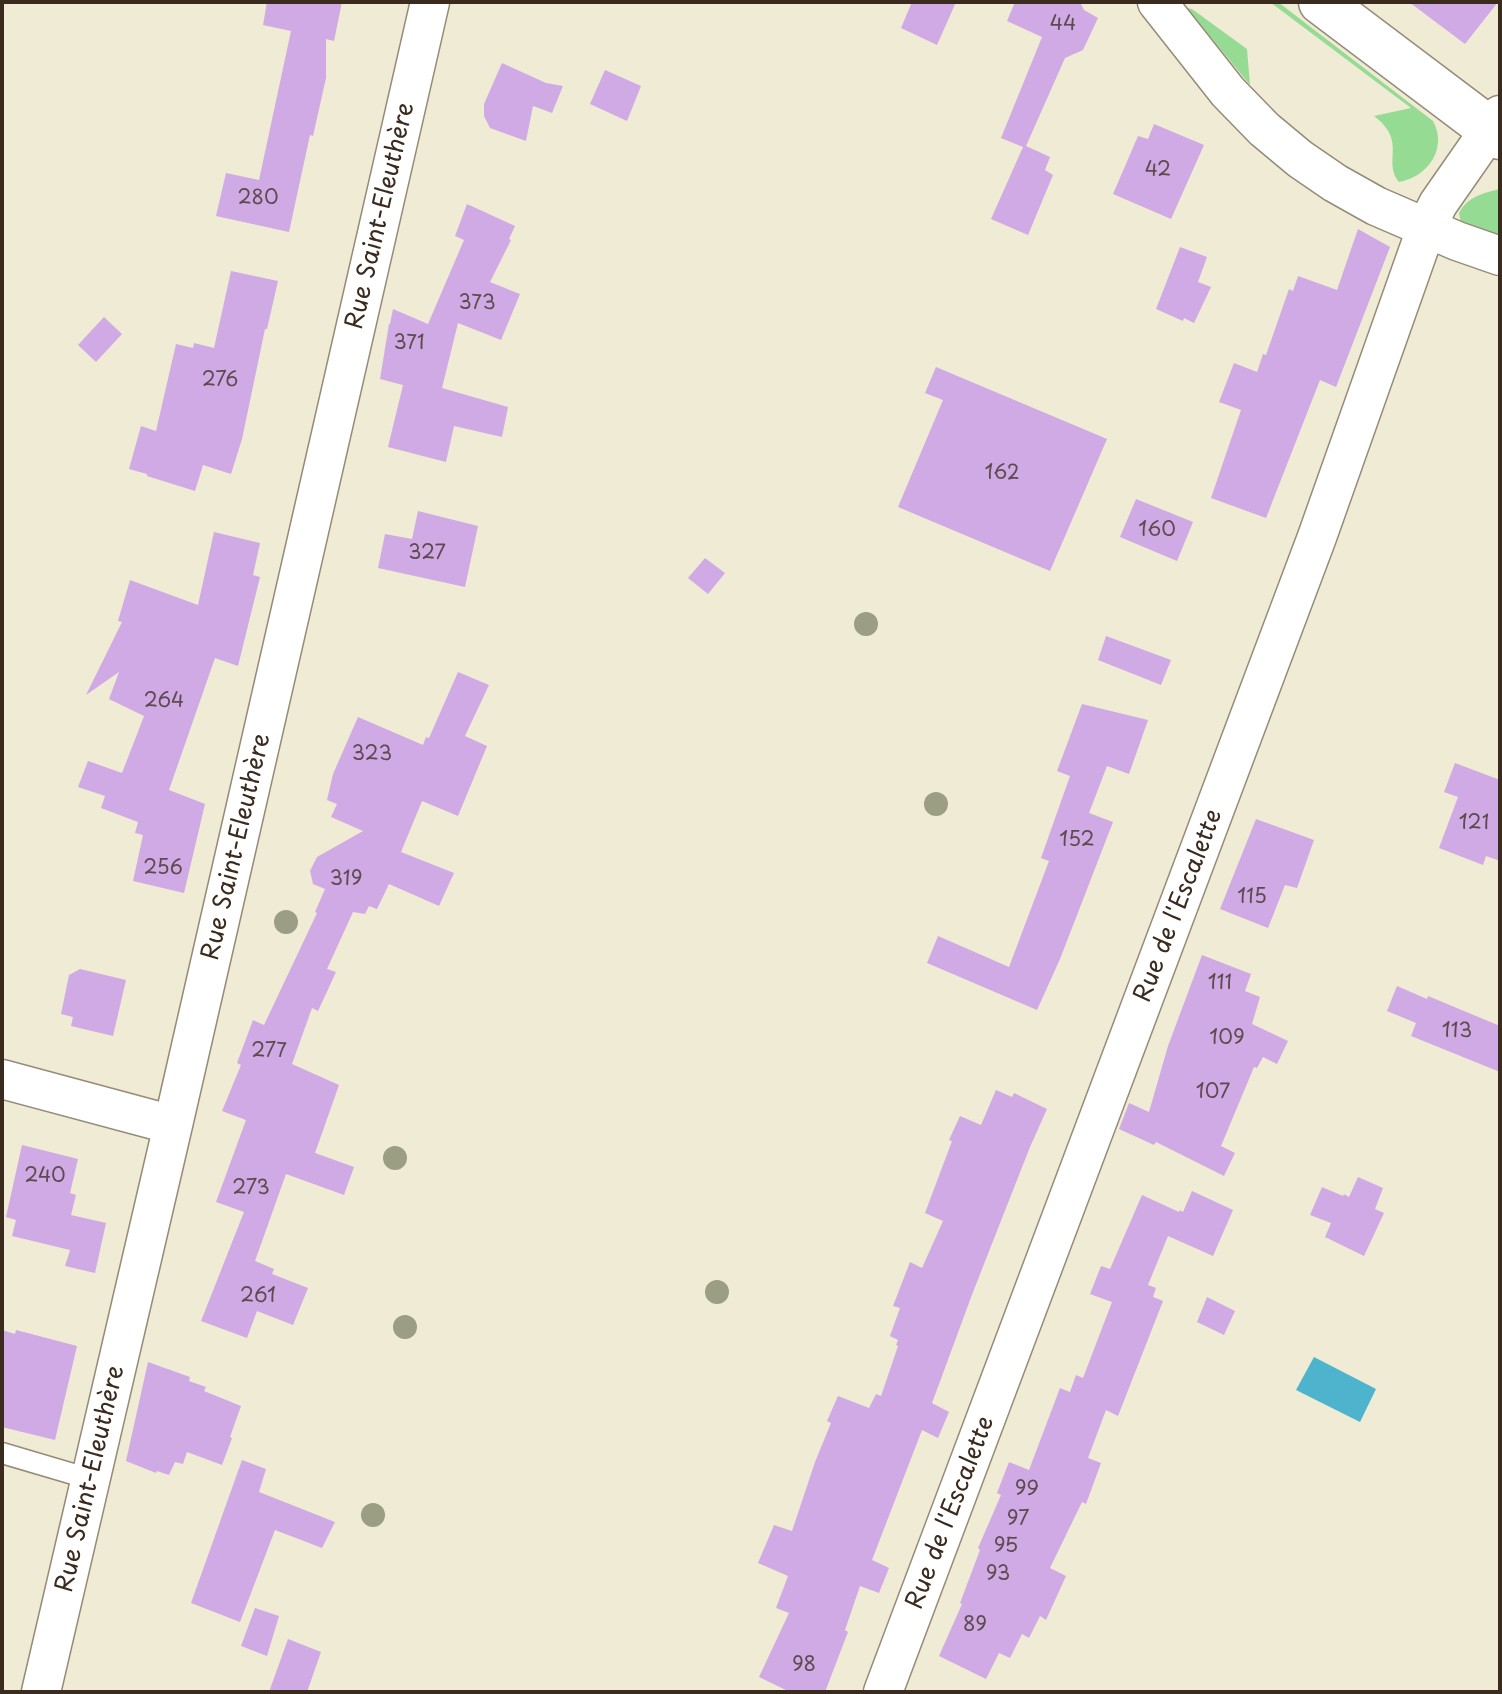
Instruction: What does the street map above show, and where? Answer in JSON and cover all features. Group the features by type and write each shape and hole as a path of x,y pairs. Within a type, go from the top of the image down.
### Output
{"main road":[{"path":"1321,2 1496,127"}],"street":[{"name":"Rue Saint-Eleuthère","path":"41,1692 430,2"},
{"path":"1157,2 1228,92 1264,129 1300,159 1376,206 1500,256"},
{"name":"Rue de l'Escalette","path":"883,1692 1317,537 1427,226 1438,204 1496,127"},
{"path":"2,1079 173,1125"}],"lane":[{"path":"2,1453 90,1479"}],"green space":[{"path":"1270,2 1278,2 1433,121 1438,141 1426,168 1399,182 1394,174 1390,134 1374,116 1411,108"},
{"path":"1186,7 1247,49 1250,85"},
{"path":"1500,189 1500,244 1461,224 1459,213 1471,199"}],"water":[{"path":"1314,1357 1376,1389 1360,1422 1296,1390"}],"building":[{"path":"267,2 342,2 334,41 326,39 326,78 289,232 216,216 226,173 259,180 291,31 263,25"},
{"path":"912,2 956,2 937,45 901,28"},
{"path":"1015,2 1080,2 1084,10 1098,18 1083,50 1065,58 1026,146 1050,157 1045,170 1053,175 1028,235 991,219 1023,147 1001,138 1042,37 1007,21"},
{"path":"1409,2 1498,2 1465,44"},
{"path":"502,63 546,83 563,86 552,113 533,106 526,141 490,128 484,116 484,104"},
{"path":"605,70 641,86 627,121 590,104"},
{"path":"1154,124 1204,145 1171,219 1113,194 1138,136 1148,139"},
{"path":"467,204 515,226 490,282 520,294 501,340 458,323 442,388 508,407 502,437 454,426 446,462 388,447 403,385 380,379 393,309 428,324 464,240 455,236"},
{"path":"1358,229 1390,247 1336,387 1320,380 1266,518 1211,498 1241,410 1219,402 1234,363 1257,372 1289,289 1293,291 1298,276 1337,290"},
{"path":"1180,247 1207,257 1198,282 1211,287 1194,323 1156,309"},
{"path":"231,271 278,281 242,439 231,474 203,465 195,491 129,469 141,426 156,431 176,344 193,348 194,343 214,348"},
{"path":"104,317 122,334 96,362 78,345"},
{"path":"936,367 1107,439 1050,571 898,507 943,400 925,393"},
{"path":"1136,499 1193,522 1177,561 1120,537"},
{"path":"418,511 478,526 465,587 378,568 385,534 412,539"},
{"path":"214,532 260,543 253,575 260,577 238,666 215,658 169,790 205,804 184,893 133,881 143,835 135,833 138,822 101,808 105,796 78,787 88,761 122,773 144,716 109,699 119,672 86,695 122,622 118,621 130,580 198,605"},
{"path":"705,558 725,573 708,594 688,578"},
{"path":"1106,636 1171,660 1161,685 1098,660"},
{"path":"458,672 489,685 465,736 487,746 458,816 422,801 401,852 454,873 439,906 389,884 377,909 369,906 365,914 353,912 327,969 336,972 318,1011 312,1008 292,1064 339,1085 315,1153 354,1167 344,1195 286,1174 255,1261 274,1269 272,1274 308,1288 293,1325 257,1311 247,1338 201,1321 244,1212 216,1202 246,1120 222,1111 241,1065 237,1063 253,1020 264,1025 317,913 325,889 313,884 310,871 317,857 363,831 331,817 337,804 327,800 333,774 358,717 423,745"},
{"path":"1082,704 1148,720 1129,774 1107,766 1089,813 1113,822 1037,1010 927,963 938,936 1009,967 1049,861 1041,858 1070,776 1057,771"},
{"path":"1455,763 1500,780 1500,861 1486,856 1483,865 1439,848 1458,797 1444,792"},
{"path":"1256,819 1314,840 1297,888 1285,885 1268,928 1220,909"},
{"path":"1202,955 1251,974 1245,991 1260,997 1252,1024 1288,1041 1277,1064 1263,1057 1257,1068 1254,1067 1221,1146 1235,1153 1224,1176 1156,1142 1154,1145 1119,1129 1129,1103 1149,1112 1168,1046"},
{"path":"80,969 126,980 113,1036 71,1026 73,1017 61,1014 69,975"},
{"path":"1397,986 1500,1026 1500,1072 1411,1036 1416,1023 1387,1011"},
{"path":"996,1090 1012,1097 1014,1093 1047,1109 932,1403 949,1412 938,1438 922,1430 872,1560 889,1568 879,1593 860,1586 845,1630 848,1632 825,1692 790,1692 759,1677 789,1613 776,1608 788,1576 758,1563 774,1525 792,1531 838,1396 869,1408 876,1394 881,1396 898,1346 898,1340 890,1336 900,1308 893,1306 910,1262 922,1268 943,1221 925,1213 952,1141 949,1140 960,1116 981,1125"},
{"path":"22,1145 78,1159 70,1193 76,1195 71,1215 106,1223 95,1273 65,1266 70,1250 12,1236 16,1220 6,1217"},
{"path":"1358,1177 1383,1188 1375,1209 1384,1213 1364,1256 1325,1237 1331,1223 1310,1215 1322,1187 1349,1197"},
{"path":"1192,1191 1233,1210 1213,1256 1168,1236 1148,1285 1156,1288 1153,1297 1163,1301 1118,1416 1106,1410 1088,1458 1101,1463 1086,1504 1082,1502 1050,1568 1066,1576 1046,1620 1040,1616 1029,1638 1022,1634 1010,1658 999,1653 986,1679 939,1656 962,1604 980,1550 978,1548 1001,1495 997,1493 1009,1462 1029,1470 1060,1388 1070,1392 1076,1375 1083,1378 1112,1302 1090,1294 1101,1266 1110,1269 1142,1195 1183,1212"},
{"path":"1207,1297 1235,1311 1224,1335 1197,1322"},
{"path":"2,1330 15,1334 16,1330 77,1346 55,1440 2,1427"},
{"path":"148,1362 190,1377 189,1381 206,1387 204,1391 241,1406 222,1465 187,1452 183,1464 175,1462 169,1475 126,1461"},
{"path":"242,1460 266,1469 259,1492 335,1522 322,1548 275,1530 240,1622 191,1603"},
{"path":"255,1608 279,1616 267,1656 241,1646"},
{"path":"288,1639 321,1652 307,1692 269,1692"}]}
